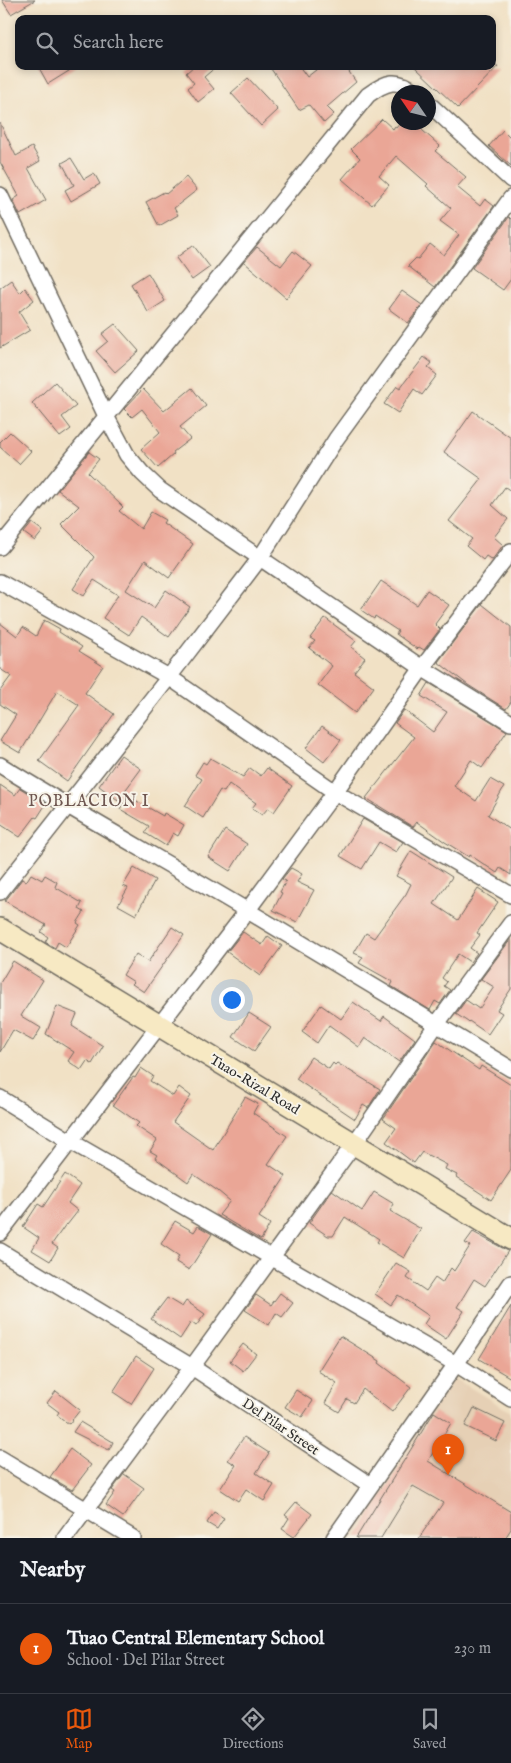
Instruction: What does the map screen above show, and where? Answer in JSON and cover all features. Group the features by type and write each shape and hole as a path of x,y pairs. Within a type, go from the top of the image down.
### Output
{"main road":[{"name":"Tuao-Rizal Road","path":"0,930 511,1238"}],"street":[{"path":"0,547 368,95 387,83 398,82 406,85"},
{"path":"436,110 511,180"},
{"path":"0,195 106,416 127,454 142,473 160,490 422,668 511,723"},
{"path":"0,892 66,806 169,678 260,558 336,440 511,198"},
{"path":"0,1233 248,910 335,792 422,668 511,552"},
{"path":"0,582 169,678 335,792 511,895"},
{"path":"0,765 66,806 248,910 511,1069"},
{"path":"65,1538 354,1144 436,1025 511,923"},
{"path":"0,1098 270,1258 456,1364 511,1399"},
{"name":"Del Pilar Street","path":"0,1251 192,1367 370,1485"},
{"path":"334,1538 511,1283"},
{"path":"0,1458 133,1538"}],"shaded area":[{"path":"454,1378 511,1412 511,1538 340,1538"}],"building":[{"path":"2,0 35,0 11,14"},
{"path":"40,70 71,70 48,84"},
{"path":"189,70 212,70 204,77 214,89 198,102 188,88 194,83 186,73"},
{"path":"272,70 302,70 307,77 316,70 348,70 356,82 327,107 334,114 324,123 309,105 299,110"},
{"path":"418,70 494,70 458,108"},
{"path":"248,78 278,110 261,126 231,93"},
{"path":"382,119 391,127 391,130 422,130 440,146 435,151 466,177 457,187 480,206 485,199 494,206 435,287 408,266 416,258 418,259 430,244 444,255 459,235 440,221 451,208 426,186 428,184 396,156 379,176 389,185 372,205 342,179 360,158 351,149"},
{"path":"0,123 16,156 32,147 40,161 28,168 46,200 20,215 13,200 19,196 0,162"},
{"path":"503,130 511,138 511,166 489,146"},
{"path":"71,158 84,179 94,173 100,184 71,201 65,190 74,185 62,163"},
{"path":"186,177 197,190 174,208 178,215 159,226 146,202 164,192 166,194"},
{"path":"509,217 511,219 511,279 503,290 472,268"},
{"path":"193,245 210,267 192,280 176,258"},
{"path":"257,247 281,266 293,251 312,266 286,298 244,262"},
{"path":"148,273 165,301 148,312 131,284"},
{"path":"11,280 20,293 25,288 34,300 19,312 30,330 0,348 0,288"},
{"path":"402,291 422,305 408,323 389,309"},
{"path":"115,324 139,351 115,372 96,351 108,341 102,334"},
{"path":"424,357 432,363 428,368 437,375 422,395 414,389 398,413 384,404 397,386 400,388"},
{"path":"55,382 76,406 62,417 71,429 60,437 32,403"},
{"path":"192,388 206,406 180,427 190,439 173,452 174,454 158,468 141,449 160,432 142,409 132,417 124,409 143,389 164,411"},
{"path":"473,411 511,438 511,491 505,487 492,505 508,519 494,537 503,545 492,560 486,556 483,560 466,546 472,539 449,521 482,479 444,452"},
{"path":"10,432 31,451 19,464 0,447 0,442"},
{"path":"89,452 99,459 88,473 123,507 119,511 141,529 151,512 165,520 163,523 193,544 169,578 145,560 126,590 154,608 166,590 190,607 169,637 141,617 129,635 103,618 118,595 94,580 84,596 73,589 94,557 61,524 79,506 58,490"},
{"path":"32,523 43,531 35,541 24,533"},
{"path":"381,581 417,605 427,590 449,605 435,624 440,629 424,650 419,647 417,649 396,634 398,631 375,616 374,619 361,610"},
{"path":"482,604 511,627 511,702 506,709 468,685 438,662"},
{"path":"325,618 356,641 351,647 365,658 354,672 374,687 355,713 318,685 332,666 309,648 315,641 310,638"},
{"path":"44,620 60,629 59,632 82,647 79,651 103,666 85,693 114,714 67,781 39,761 79,705 57,691 20,753 0,741 16,715 0,704 0,691 11,676 0,669 0,623 17,636 23,627 36,636"},
{"path":"429,683 507,731 482,768 471,760 454,786 476,801 490,779 504,787 488,815 511,830 511,875 500,868 497,873 470,855 469,857 445,842 417,822 413,827 366,798 414,737 395,723 404,710 433,732 447,712 421,696"},
{"path":"322,726 341,740 324,762 306,748"},
{"path":"121,755 141,769 118,800 99,786"},
{"path":"210,758 243,777 250,768 261,776 267,768 292,786 274,812 268,808 262,815 252,808 256,803 229,784 224,792 220,790 203,818 185,806 202,779 195,775 203,762 206,764"},
{"path":"0,785 15,795 20,788 46,804 37,818 35,817 20,837 0,824"},
{"path":"128,796 163,816 164,813 184,825 178,836 173,833 166,846 145,833 149,826 120,809"},
{"path":"363,819 403,842 396,852 379,842 362,869 340,856"},
{"path":"225,830 247,844 230,871 208,857"},
{"path":"411,851 452,877 434,904 458,920 478,889 498,902 477,933 480,935 470,948 477,953 470,962 458,954 442,978 447,982 444,986 450,990 440,1004 435,1001 430,1010 391,986 393,982 359,963 363,957 354,953 366,933 374,938 406,894 411,884 396,876"},
{"path":"134,868 155,880 136,915 118,905 128,888 123,886"},
{"path":"291,868 302,874 297,882 314,890 297,922 273,910 286,881 282,879"},
{"path":"31,874 42,880 45,875 57,882 55,887 82,903 79,909 84,912 77,923 80,925 66,947 58,942 55,948 45,942 48,937 41,932 46,925 5,901 22,879 26,882"},
{"path":"172,927 184,935 144,992 123,975 136,954 148,962"},
{"path":"243,932 262,945 268,936 282,946 260,976 227,952"},
{"path":"511,939 511,989 497,1010 502,1013 488,1034 456,1014 466,1000 479,1009 494,987 481,979"},
{"path":"13,961 43,980 21,1016 41,1028 33,1041 13,1030 0,1052 0,983"},
{"path":"353,1002 381,1021 384,1016 415,1039 399,1062 365,1038 359,1047 329,1025 317,1043 302,1032 321,1005 341,1019"},
{"path":"57,1006 77,1014 72,1026 103,1046 92,1064 87,1061 81,1070 68,1061 74,1052 46,1034"},
{"path":"249,1013 271,1027 254,1051 233,1037"},
{"path":"436,1041 479,1070 481,1066 511,1085 511,1170 491,1200 456,1177 457,1175 445,1169 447,1165 422,1152 414,1163 386,1142 396,1128 383,1119"},
{"path":"311,1057 329,1069 333,1063 335,1065 337,1063 380,1089 368,1108 363,1105 355,1119 296,1079"},
{"path":"141,1068 153,1076 150,1081 173,1096 179,1087 191,1096 173,1122 213,1150 245,1097 258,1104 253,1113 287,1136 268,1164 286,1176 259,1217 270,1224 261,1240 219,1215 230,1201 218,1191 193,1174 188,1182 155,1158 157,1155 150,1151 157,1140 136,1126 139,1123 113,1105"},
{"path":"65,1174 80,1185 68,1203 78,1211 52,1244 58,1248 50,1261 32,1250 39,1238 23,1227 38,1204 43,1207"},
{"path":"332,1190 362,1211 374,1192 394,1204 390,1211 421,1229 404,1258 377,1242 379,1239 345,1217 333,1236 328,1236 309,1223"},
{"path":"175,1221 194,1232 198,1226 212,1234 189,1270 176,1262 179,1256 161,1244"},
{"path":"473,1232 508,1251 485,1286 474,1279 457,1307 464,1311 446,1339 424,1324 429,1316 398,1295 391,1305 375,1294 396,1263 411,1272 407,1278 426,1291 435,1278 442,1283 451,1268 454,1271 470,1246 465,1243"},
{"path":"280,1293 293,1303 282,1317 276,1313 269,1325 245,1310 256,1295 271,1305"},
{"path":"167,1298 182,1307 186,1301 205,1314 196,1326 191,1322 180,1339 151,1319"},
{"path":"511,1306 511,1378 479,1359"},
{"path":"340,1336 380,1361 379,1363 411,1387 392,1412 363,1389 354,1403 347,1399 339,1412 325,1403 337,1383 318,1371"},
{"path":"243,1344 256,1354 243,1371 230,1361"},
{"path":"136,1356 154,1368 131,1404 113,1392"},
{"path":"296,1390 313,1401 302,1417 285,1407"},
{"path":"56,1391 80,1410 69,1424 57,1415 59,1412 47,1403"},
{"path":"474,1408 505,1423 496,1441 465,1426"},
{"path":"434,1412 451,1423 428,1461 511,1512 511,1529 505,1538 419,1538 443,1503 413,1486 381,1538 356,1538"},
{"path":"80,1422 113,1442 109,1450 73,1432"},
{"path":"244,1437 269,1453 256,1473 274,1485 264,1501 246,1489 238,1501 220,1489 236,1465 228,1460"},
{"path":"70,1449 91,1465 72,1490 50,1477"},
{"path":"124,1474 144,1488 123,1517 106,1505 115,1492 112,1490"},
{"path":"296,1502 312,1514 294,1537 282,1529 289,1518 285,1515"},
{"path":"214,1512 224,1518 217,1529 207,1523"}],"place":[{"name":"Tuao Central Elementary School","path":"448,1475"}],"district":[{"name":"POBLACION I","path":"89,800"}]}
